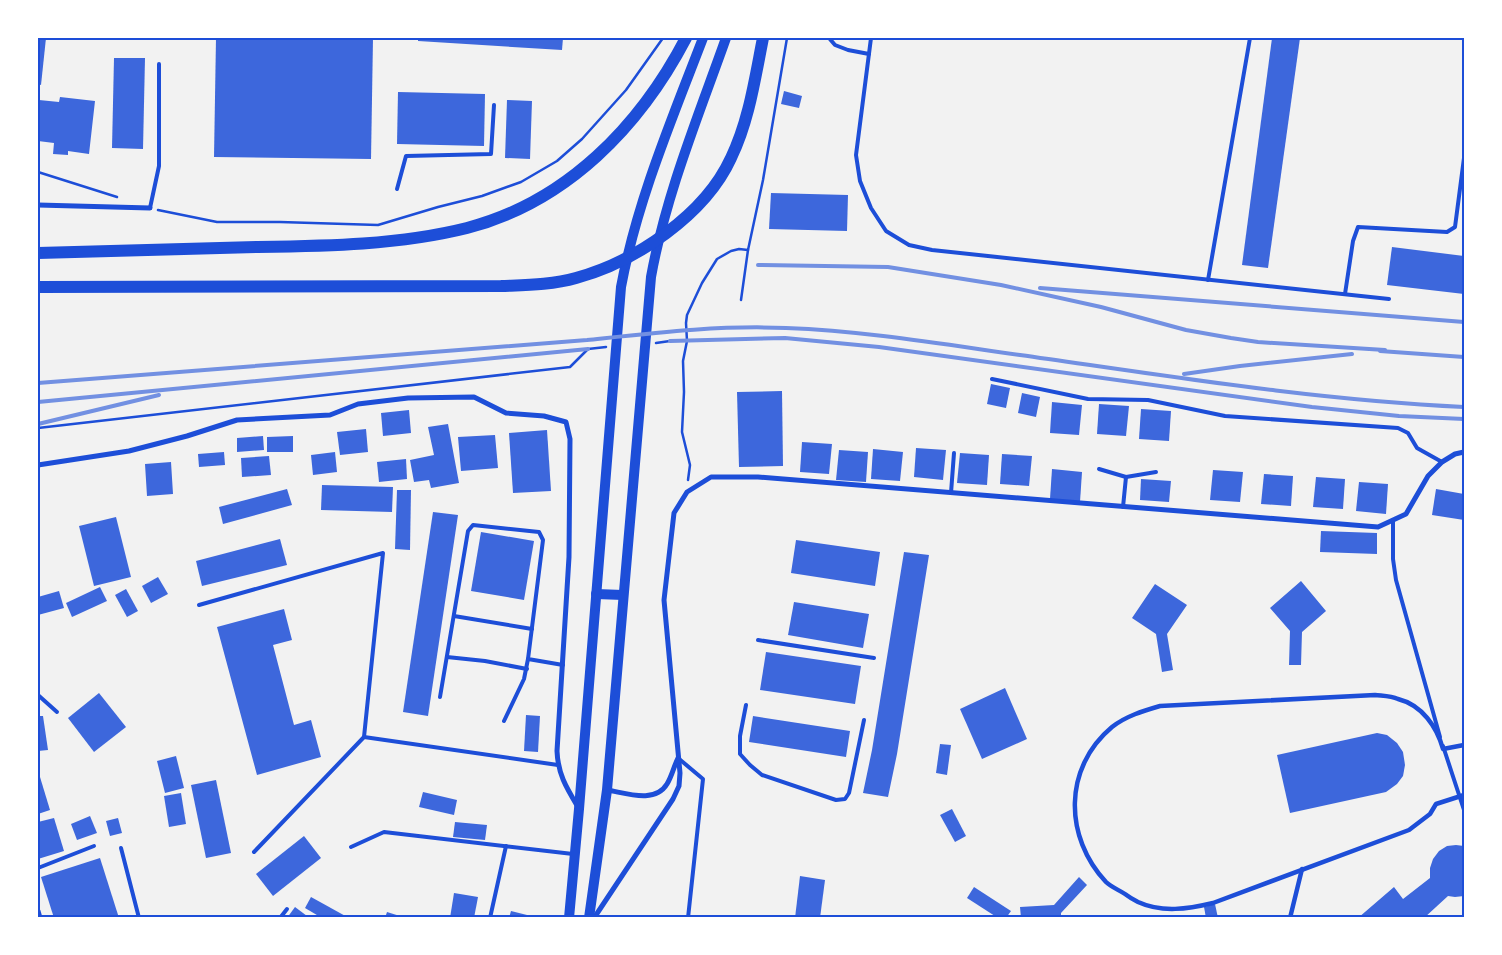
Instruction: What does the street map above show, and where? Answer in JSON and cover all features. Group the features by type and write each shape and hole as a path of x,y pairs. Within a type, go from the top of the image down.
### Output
{"highway":[{"path":"38,253 366,244 440,234 486,222 526,206 547,195 592,161 626,126 652,93 665,75 686,38"},
{"path":"38,287 501,286 542,284 576,279 629,256 662,236 690,214 712,191 727,167 738,142 752,91 763,38"}],"main road":[{"path":"568,918 580,809 621,287 645,195 703,38"},
{"path":"589,918 607,790 651,278 674,183 726,38"},
{"path":"596,594 623,595"}],"street":[{"path":"38,205 150,208"},
{"path":"38,465 129,451 187,436 237,420 330,415 358,404 408,398 474,397 506,413 544,416 566,422 570,439 569,557 557,750 558,765 563,783 580,809"},
{"path":"594,918 673,799 679,786 680,773 664,600 674,513 687,492 711,477 758,477 1378,527 1406,514 1428,476 1442,462 1464,452"},
{"path":"1462,795 1436,804 1430,814 1409,830 1213,903 1190,909 1170,910 1138,902 1107,883 1088,860 1077,832 1074,802 1083,765 1096,744 1112,727 1135,713 1160,706 1375,695 1400,699 1424,713 1439,734 1443,749 1464,744"},
{"path":"607,790 654,796 666,786 678,758"},
{"path":"1290,918 1302,869"},
{"path":"38,911 40,918"}],"lane":[{"path":"830,38 834,45 868,54"},
{"path":"871,38 856,155 860,181 871,208 886,232 909,245 932,250 1389,299"},
{"path":"1208,280 1250,38"},
{"path":"150,208 159,166 159,64"},
{"path":"397,189 406,156 491,154 494,105"},
{"path":"1345,294 1353,240 1358,227 1447,232 1455,227 1464,158"},
{"path":"992,379 1088,399 1148,400 1225,416 1398,428 1408,433 1417,448 1442,462"},
{"path":"951,493 954,453"},
{"path":"1099,469 1126,477 1156,472"},
{"path":"1123,507 1126,477"},
{"path":"1393,520 1392,559 1396,580 1443,749 1462,795 1464,810"},
{"path":"440,697 468,531 473,525 539,532 543,540 527,669 504,721"},
{"path":"199,605 383,553 364,737 254,852"},
{"path":"454,616 532,628"},
{"path":"758,640 874,658"},
{"path":"447,657 485,661 527,669"},
{"path":"528,659 563,665"},
{"path":"38,694 56,712"},
{"path":"746,705 740,736 740,754 750,765 762,775 836,800 845,799 850,793 864,720"},
{"path":"364,737 558,765"},
{"path":"678,758 703,779 688,918"},
{"path":"351,847 384,832 575,854"},
{"path":"38,868 94,846"},
{"path":"490,918 506,846"},
{"path":"121,848 139,918"},
{"path":"280,918 287,908"}],"path":[{"path":"150,208 217,222 378,225 482,196 521,182 557,161 615,104 664,38"},
{"path":"741,300 748,250 766,161 787,38"},
{"path":"38,172 122,198"},
{"path":"687,492 690,464 682,432 684,392 682,361 687,341 687,315 702,283 717,259 731,251 739,249 748,250"},
{"path":"38,428 570,367 588,349"}],"building":[{"path":"38,38 46,38 41,85 38,84"},
{"path":"216,38 373,38 371,159 214,157"},
{"path":"418,38 563,38 562,50 418,41"},
{"path":"1272,38 1300,38 1268,268 1242,265"},
{"path":"114,58 145,58 143,149 112,148"},
{"path":"784,91 802,96 799,108 781,104"},
{"path":"398,92 485,94 484,146 397,144"},
{"path":"60,97 95,101 89,154 68,151 68,155 53,154 54,143 38,141 39,100 59,102"},
{"path":"507,100 532,101 530,159 505,158"},
{"path":"771,193 848,195 847,231 769,229"},
{"path":"1392,247 1464,256 1464,294 1387,285"},
{"path":"991,384 1010,388 1006,408 987,404"},
{"path":"782,391 783,466 739,467 737,392"},
{"path":"1022,393 1040,397 1036,417 1018,413"},
{"path":"1052,402 1082,405 1079,435 1050,433"},
{"path":"1099,404 1129,406 1126,436 1097,434"},
{"path":"1141,409 1171,411 1169,441 1139,439"},
{"path":"409,410 411,433 383,436 381,413"},
{"path":"448,424 459,483 431,488 429,480 414,482 410,460 434,455 428,427"},
{"path":"366,429 368,452 340,455 337,432"},
{"path":"547,430 551,491 513,493 509,433"},
{"path":"495,435 498,468 461,471 458,437"},
{"path":"263,436 264,450 237,452 237,438"},
{"path":"293,436 293,452 267,452 267,437"},
{"path":"802,442 832,444 829,474 800,472"},
{"path":"916,448 946,450 943,480 914,477"},
{"path":"873,449 903,452 900,481 871,479"},
{"path":"839,450 868,452 866,482 836,480"},
{"path":"224,452 225,465 199,467 198,454"},
{"path":"335,452 337,472 313,475 311,455"},
{"path":"960,453 989,455 987,485 957,483"},
{"path":"1002,454 1032,456 1029,486 1000,484"},
{"path":"269,456 271,475 242,477 241,458"},
{"path":"406,459 407,479 379,482 377,462"},
{"path":"171,462 173,494 147,496 145,464"},
{"path":"1052,469 1082,472 1080,502 1050,499"},
{"path":"1213,470 1243,472 1240,502 1210,500"},
{"path":"1264,474 1293,476 1291,506 1261,504"},
{"path":"1316,477 1345,479 1343,509 1313,507"},
{"path":"1141,479 1171,481 1169,502 1140,500"},
{"path":"1359,482 1388,484 1386,514 1356,511"},
{"path":"322,485 393,487 392,512 321,510"},
{"path":"287,489 292,505 223,524 219,507"},
{"path":"1436,489 1464,494 1464,520 1432,515"},
{"path":"397,490 411,490 410,550 395,549"},
{"path":"433,512 458,515 428,716 403,712"},
{"path":"116,517 131,577 94,586 79,526"},
{"path":"1321,531 1377,533 1377,554 1320,552"},
{"path":"481,532 534,541 524,600 471,591"},
{"path":"280,539 287,565 202,586 196,561"},
{"path":"796,540 880,552 875,586 791,573"},
{"path":"904,552 929,555 897,754 888,797 863,793 872,750"},
{"path":"158,577 168,594 151,603 142,586"},
{"path":"1301,581 1326,611 1302,632 1301,665 1289,665 1290,631 1270,608"},
{"path":"1155,584 1187,605 1167,634 1173,670 1162,672 1156,634 1132,618"},
{"path":"100,587 107,601 72,617 66,603"},
{"path":"126,589 138,611 127,617 115,595"},
{"path":"59,591 64,608 38,615 38,597"},
{"path":"794,602 869,614 863,648 788,635"},
{"path":"284,609 292,640 273,645 294,725 311,720 321,757 257,775 217,627"},
{"path":"766,652 861,666 855,704 760,690"},
{"path":"1005,688 1027,739 982,759 960,709"},
{"path":"99,693 126,727 94,752 68,718"},
{"path":"526,715 540,716 538,752 524,751"},
{"path":"38,716 43,716 48,750 38,751"},
{"path":"753,716 850,731 846,757 749,742"},
{"path":"1377,733 1387,735 1397,743 1403,752 1405,765 1403,776 1397,784 1386,792 1290,813 1277,755"},
{"path":"940,744 951,745 947,775 936,773"},
{"path":"176,756 184,788 165,793 157,761"},
{"path":"40,777 50,810 38,814 38,778"},
{"path":"216,780 231,853 206,858 191,785"},
{"path":"423,792 457,800 454,815 419,807"},
{"path":"181,793 186,824 169,827 164,796"},
{"path":"952,809 966,836 955,842 940,815"},
{"path":"90,816 97,833 77,840 71,824"},
{"path":"54,818 64,851 38,859 38,822"},
{"path":"118,818 122,833 110,836 106,821"},
{"path":"455,822 487,825 485,840 453,837"},
{"path":"304,836 321,858 273,896 256,874"},
{"path":"1447,846 1464,846 1464,896 1448,896 1424,918 1358,918 1394,887 1403,899 1430,878 1430,868 1433,859 1439,851"},
{"path":"100,858 119,918 54,918 41,877"},
{"path":"800,876 825,880 820,918 795,918"},
{"path":"1079,877 1087,885 1061,913 1061,918 1021,918 1020,907 1054,905"},
{"path":"974,887 1011,911 1006,918 998,918 967,898"},
{"path":"454,893 478,897 474,918 450,918"},
{"path":"311,897 349,918 322,918 305,908"},
{"path":"1215,904 1218,918 1206,918 1204,907"},
{"path":"295,907 307,916 306,918 287,918"},
{"path":"511,911 535,917 535,918 509,918"},
{"path":"387,912 403,917 385,918"}],"railway":[{"path":"758,265 888,267 1001,285 1101,307 1186,330 1231,338 1258,342 1385,350"},
{"path":"1040,288 1464,322"},
{"path":"38,383 587,340 686,330 761,327 874,335 933,342 1297,393 1408,404 1464,407"},
{"path":"670,341 785,338 879,347 1312,407 1399,416 1464,419"},
{"path":"38,402 588,349"},
{"path":"1380,351 1464,357"},
{"path":"1184,374 1352,354"},
{"path":"38,424 159,395"}]}
